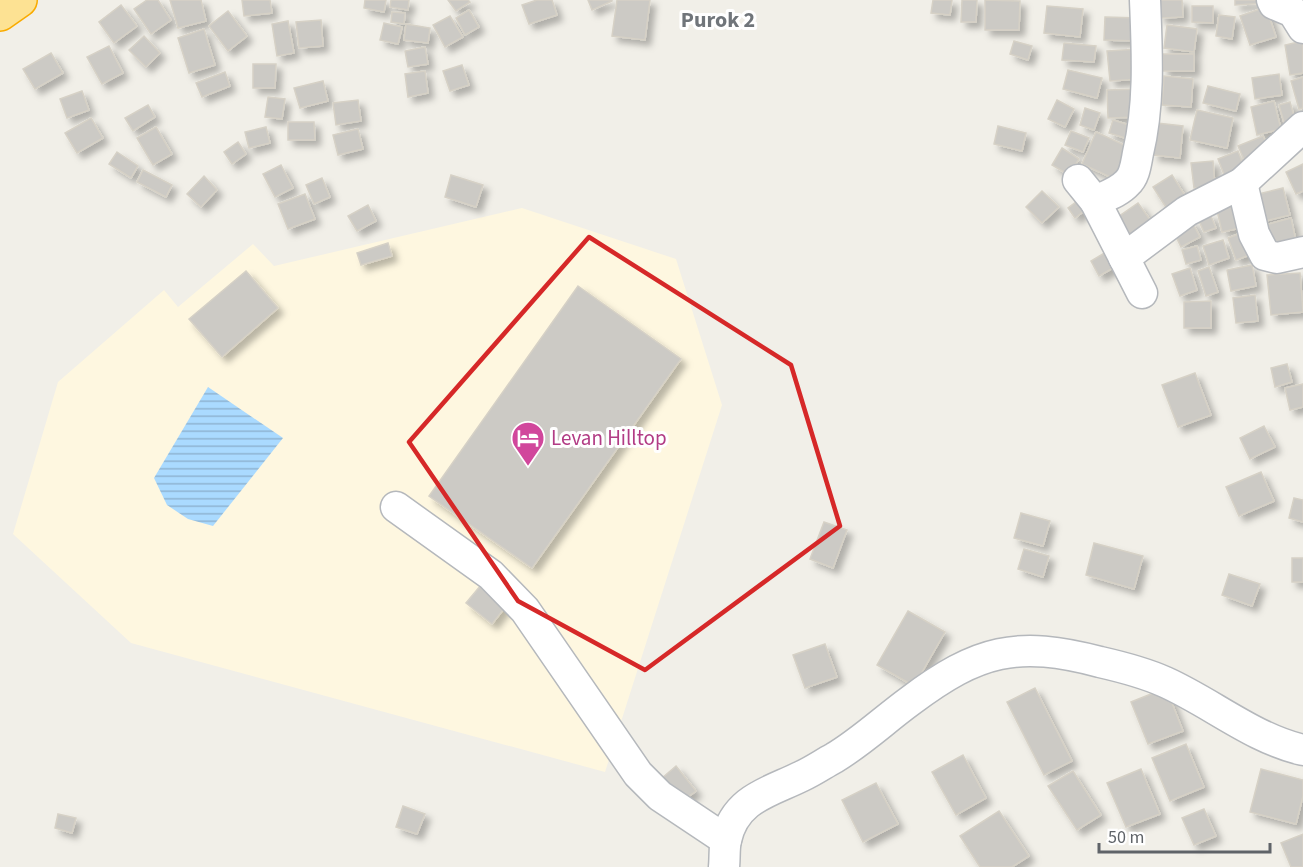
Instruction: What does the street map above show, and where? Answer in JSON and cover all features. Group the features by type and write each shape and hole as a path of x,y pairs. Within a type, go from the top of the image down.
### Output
{"highway":[{"path":"0,14 20,0"}],"street":[{"path":"1142,293 1086,191 1126,185 1132,177 1146,107 1145,0"},
{"path":"1272,0 1275,4 1293,12 1303,28"},
{"path":"1124,258 1187,211 1242,183 1303,127"},
{"path":"1242,183 1254,234 1265,255 1277,258 1303,252"},
{"path":"396,507 491,575 525,610 638,774 725,854 732,823 742,808 754,798 836,757 867,736 910,700 955,671 974,661 1013,650 1068,654 1129,669 1165,682 1274,742 1303,750"}],"highlighted area":[{"path":"589,237 791,365 840,526 645,670 518,601 409,442"}],"shaded area":[{"path":"522,208 676,259 722,405 605,772 131,643 13,534 58,382 164,290 178,307 253,244 274,266"}],"water":[{"path":"208,387 283,438 213,526 188,519 167,505 154,478"}],"building":[{"path":"147,0 158,0 171,20 151,34 134,9"},
{"path":"170,0 201,0 206,21 178,28"},
{"path":"242,0 270,0 272,13 244,16"},
{"path":"365,0 386,0 384,12 364,8"},
{"path":"391,0 409,0 408,10 390,7"},
{"path":"448,0 468,0 470,2 456,11"},
{"path":"537,0 552,0 557,15 529,24 522,5"},
{"path":"588,0 612,0 612,1 592,10"},
{"path":"617,0 650,0 645,40 612,36"},
{"path":"933,0 952,0 950,15 931,13"},
{"path":"962,0 977,0 976,22 961,22"},
{"path":"985,0 1020,1 1019,30 985,30"},
{"path":"1159,0 1182,0 1183,17 1160,18"},
{"path":"1235,0 1268,0 1268,3 1235,5"},
{"path":"121,5 137,26 114,43 99,22"},
{"path":"1047,6 1083,9 1080,37 1044,33"},
{"path":"1192,6 1213,6 1213,23 1192,22"},
{"path":"1266,7 1276,37 1250,45 1240,16"},
{"path":"469,10 479,27 465,35 456,18"},
{"path":"228,11 247,36 228,51 209,26"},
{"path":"392,12 405,13 404,24 391,22"},
{"path":"1219,15 1235,17 1232,39 1216,36"},
{"path":"450,16 463,37 445,47 433,25"},
{"path":"1105,17 1140,18 1139,41 1104,40"},
{"path":"321,20 323,46 299,48 296,22"},
{"path":"288,21 294,53 277,56 272,24"},
{"path":"384,23 402,27 398,44 380,40"},
{"path":"406,24 430,28 428,43 404,40"},
{"path":"1167,25 1197,29 1194,52 1164,48"},
{"path":"204,29 215,65 189,73 178,38"},
{"path":"144,36 160,53 146,67 129,50"},
{"path":"1014,41 1032,46 1028,60 1010,54"},
{"path":"1303,41 1303,73 1290,75 1285,45"},
{"path":"1064,43 1096,46 1094,62 1062,60"},
{"path":"109,46 123,73 102,84 87,57"},
{"path":"425,47 428,64 408,67 405,51"},
{"path":"1138,49 1141,79 1110,81 1107,51"},
{"path":"51,53 63,73 35,89 23,69"},
{"path":"1163,54 1194,54 1194,71 1163,71"},
{"path":"253,64 276,64 275,88 253,88"},
{"path":"462,65 469,85 450,91 443,71"},
{"path":"1068,70 1102,78 1097,98 1063,89"},
{"path":"425,71 428,93 408,97 405,74"},
{"path":"225,72 230,86 202,97 196,83"},
{"path":"1279,74 1282,95 1255,99 1252,78"},
{"path":"1164,76 1193,79 1191,107 1162,105"},
{"path":"1303,77 1303,108 1299,109 1291,81"},
{"path":"323,81 328,101 300,108 294,88"},
{"path":"1208,86 1240,94 1236,111 1203,103"},
{"path":"1141,89 1141,117 1108,118 1107,90"},
{"path":"82,91 89,110 67,118 60,99"},
{"path":"268,97 285,99 282,119 265,117"},
{"path":"358,100 361,121 336,125 333,103"},
{"path":"1057,100 1074,109 1065,127 1048,119"},
{"path":"1274,101 1281,129 1257,135 1251,107"},
{"path":"1290,102 1296,123 1285,126 1279,105"},
{"path":"148,105 155,117 133,131 125,118"},
{"path":"1085,108 1100,113 1094,130 1080,125"},
{"path":"1197,110 1233,118 1227,148 1190,140"},
{"path":"91,118 103,138 77,153 65,133"},
{"path":"1113,120 1142,129 1138,142 1109,133"},
{"path":"288,122 314,122 315,140 288,140"},
{"path":"1157,123 1183,126 1180,158 1153,155"},
{"path":"998,126 1026,133 1022,151 994,144"},
{"path":"156,127 172,154 153,165 137,138"},
{"path":"266,127 270,143 249,148 245,132"},
{"path":"358,129 363,149 338,155 333,135"},
{"path":"1071,131 1089,138 1083,152 1065,145"},
{"path":"1096,132 1135,150 1121,182 1082,164"},
{"path":"1263,136 1270,151 1245,162 1238,146"},
{"path":"238,142 246,154 232,164 224,152"},
{"path":"1062,148 1079,159 1069,175 1052,165"},
{"path":"1238,151 1248,177 1228,185 1218,159"},
{"path":"117,152 138,166 131,178 109,164"},
{"path":"1213,161 1215,186 1194,188 1191,163"},
{"path":"1303,164 1303,191 1296,194 1286,172"},
{"path":"281,165 293,188 275,197 263,174"},
{"path":"143,170 172,185 166,197 137,182"},
{"path":"451,175 483,185 476,207 445,197"},
{"path":"1172,175 1186,197 1167,209 1153,187"},
{"path":"204,176 217,190 201,207 187,194"},
{"path":"322,178 330,197 314,204 306,185"},
{"path":"1283,188 1290,215 1261,222 1254,195"},
{"path":"1042,191 1059,207 1042,223 1026,207"},
{"path":"305,194 315,219 288,229 278,204"},
{"path":"1084,196 1092,205 1075,218 1068,208"},
{"path":"1240,201 1245,227 1222,232 1216,206"},
{"path":"1138,203 1156,228 1134,244 1115,219"},
{"path":"368,205 376,221 357,231 348,216"},
{"path":"1210,214 1216,228 1204,232 1198,219"},
{"path":"1291,218 1296,241 1271,248 1265,225"},
{"path":"1191,220 1200,237 1181,247 1173,230"},
{"path":"1249,230 1258,252 1236,260 1228,238"},
{"path":"1223,240 1229,258 1209,265 1203,246"},
{"path":"388,243 392,256 361,265 357,253"},
{"path":"1197,246 1201,260 1186,264 1182,250"},
{"path":"1106,252 1115,267 1099,276 1091,261"},
{"path":"1252,265 1256,286 1231,291 1227,270"},
{"path":"1209,267 1218,292 1206,296 1198,271"},
{"path":"1190,268 1197,290 1180,296 1172,274"},
{"path":"246,271 278,308 222,357 189,319"},
{"path":"1300,273 1303,312 1271,315 1267,275"},
{"path":"578,286 681,359 532,568 429,496"},
{"path":"1255,295 1258,321 1236,323 1233,298"},
{"path":"1211,301 1211,328 1184,328 1184,302"},
{"path":"1287,364 1292,382 1275,387 1271,368"},
{"path":"1195,373 1211,415 1178,427 1162,385"},
{"path":"1303,384 1303,407 1290,410 1285,388"},
{"path":"1264,426 1275,447 1250,459 1240,438"},
{"path":"1261,472 1274,501 1239,516 1226,487"},
{"path":"1294,498 1303,500 1303,522 1289,518"},
{"path":"1021,513 1050,521 1043,546 1014,538"},
{"path":"824,522 847,530 833,568 810,559"},
{"path":"1094,543 1143,556 1134,589 1086,575"},
{"path":"1024,549 1049,556 1043,577 1018,569"},
{"path":"1292,558 1303,558 1303,582 1292,582"},
{"path":"1229,574 1260,584 1252,606 1222,595"},
{"path":"481,585 507,605 492,624 466,603"},
{"path":"908,611 945,632 914,686 877,665"},
{"path":"825,644 837,677 805,688 793,655"},
{"path":"1035,688 1072,761 1044,775 1007,702"},
{"path":"1166,688 1183,731 1148,744 1131,702"},
{"path":"1186,744 1204,787 1170,801 1152,758"},
{"path":"963,755 986,798 956,815 932,772"},
{"path":"676,766 696,791 681,802 662,778"},
{"path":"1141,769 1160,814 1126,827 1107,783"},
{"path":"1261,769 1303,780 1303,796 1296,824 1250,812"},
{"path":"1073,771 1101,815 1077,830 1048,786"},
{"path":"876,783 898,824 863,842 842,800"},
{"path":"403,806 425,814 417,834 396,827"},
{"path":"1204,809 1216,836 1194,845 1182,818"},
{"path":"999,811 1029,856 1012,867 980,867 960,836"},
{"path":"58,814 76,818 72,833 55,828"},
{"path":"1303,834 1303,867 1291,867 1281,843"}],"place":[{"name":"Levan Hilltop","path":"528,467"}],"district":[{"name":"Purok 2","path":"718,19"}]}
